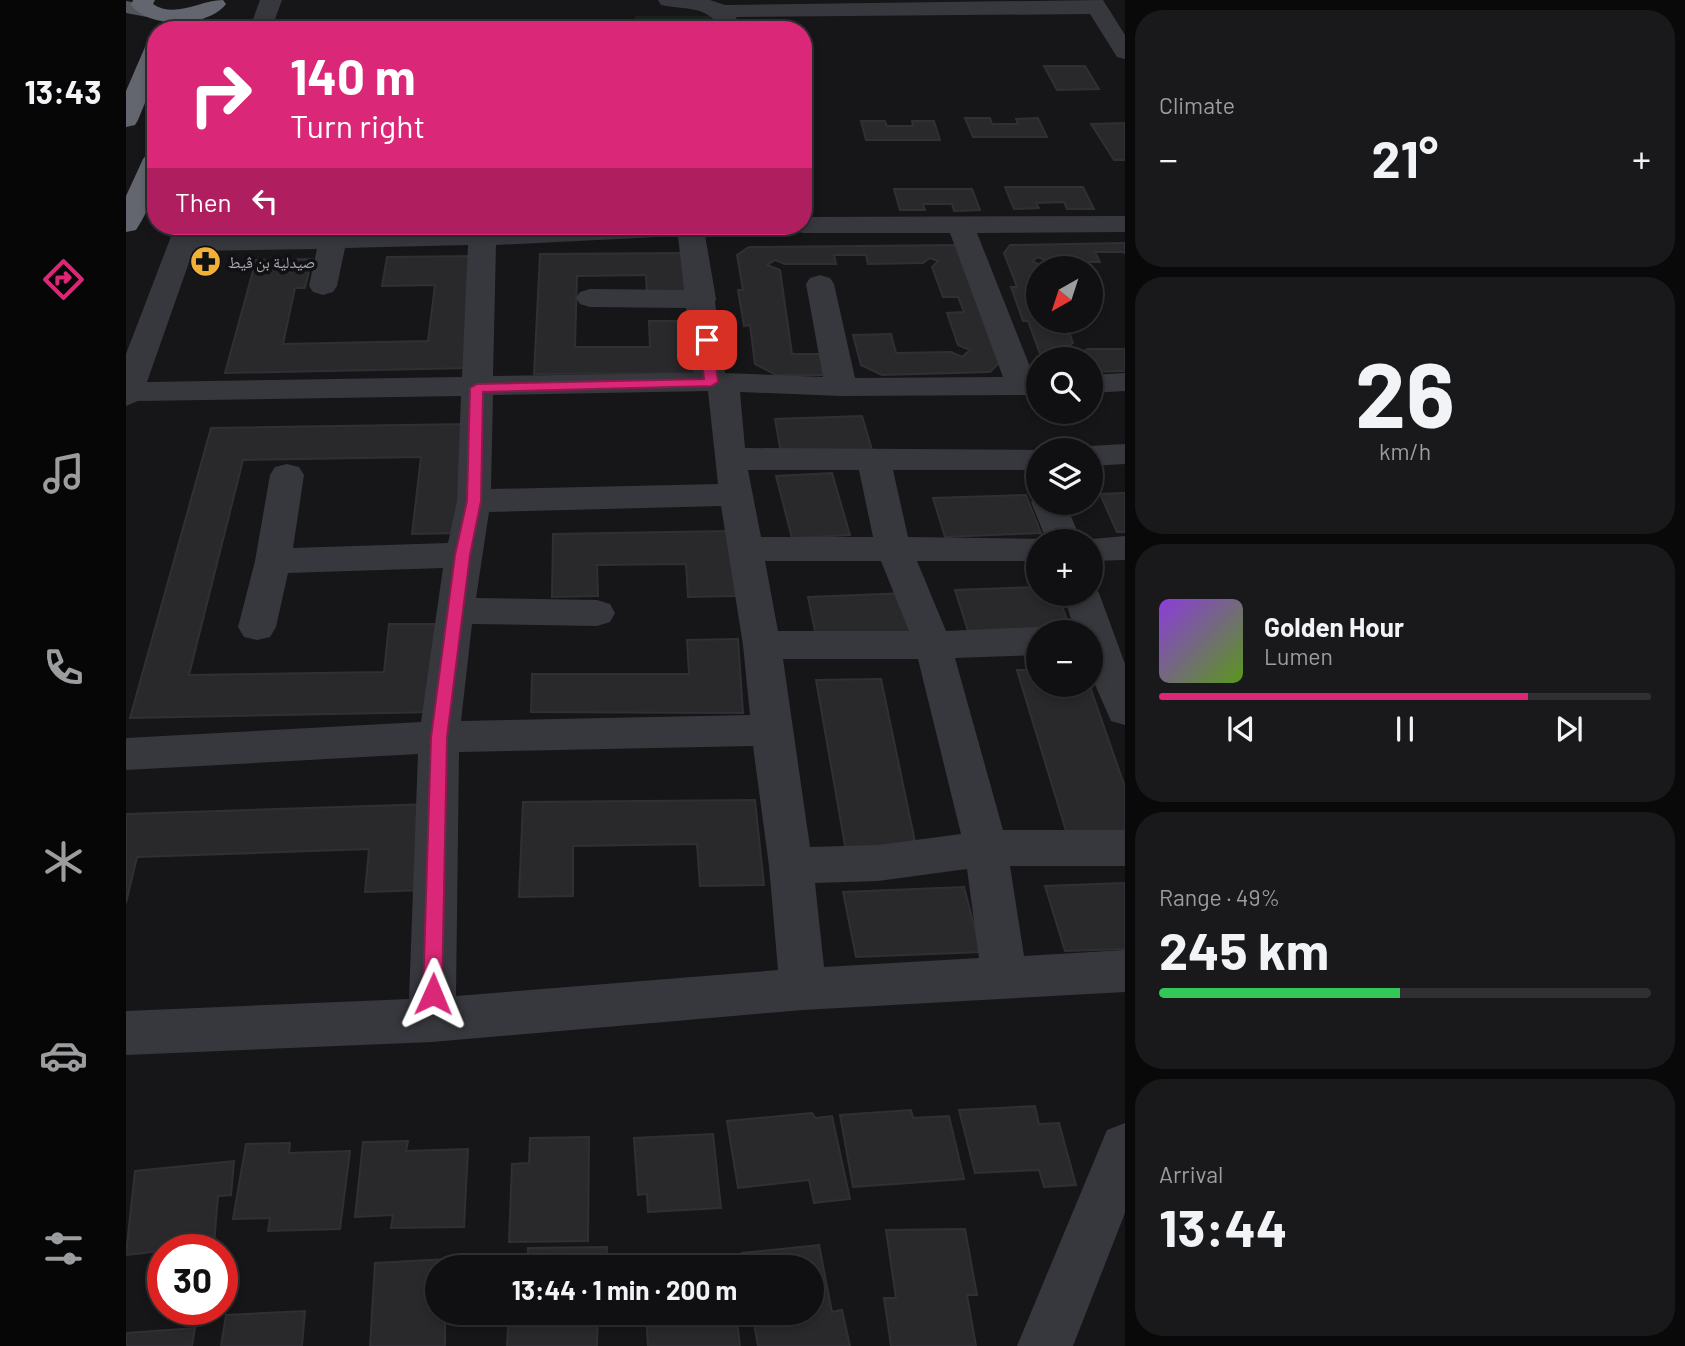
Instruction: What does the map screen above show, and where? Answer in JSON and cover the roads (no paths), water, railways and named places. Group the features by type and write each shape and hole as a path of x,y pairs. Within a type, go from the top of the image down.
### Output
{"highway":[{"path":"148,12 188,14 216,2"},
{"path":"208,21 216,2"},
{"path":"127,117 147,69"},
{"path":"126,225 147,179"}],"street":[{"path":"263,21 271,0"},
{"path":"669,0 718,3 728,21 766,5 1095,4 1125,52"},
{"path":"960,224 1026,378"},
{"path":"812,225 1125,224"},
{"path":"185,235 127,394 717,383 841,387 1026,387"},
{"path":"215,235 333,239 524,235"},
{"path":"691,235 748,549 791,866 803,989"},
{"path":"432,1020 439,737 463,555 474,501 482,237"},
{"path":"323,286 333,239"},
{"path":"820,284 841,387"},
{"path":"590,298 702,299"},
{"path":"1103,383 1125,382"},
{"path":"1103,455 1125,454"},
{"path":"474,501 733,477 874,460 1026,465"},
{"path":"874,460 892,547 933,645 986,848 1004,976"},
{"path":"257,627 273,561 287,475"},
{"path":"1103,549 1125,548"},
{"path":"748,549 1026,549"},
{"path":"273,561 463,555"},
{"path":"1088,606 1104,639 1125,710"},
{"path":"456,611 597,613"},
{"path":"762,645 933,645 1026,641"},
{"path":"126,754 439,737 771,730"},
{"path":"791,866 878,863 986,848 1125,848"},
{"path":"126,1033 432,1020 803,989 1125,971"},
{"path":"1045,1346 1125,1148"}],"place":[{"name":"صيدلية بن ڤيط","path":"205,262"}]}
